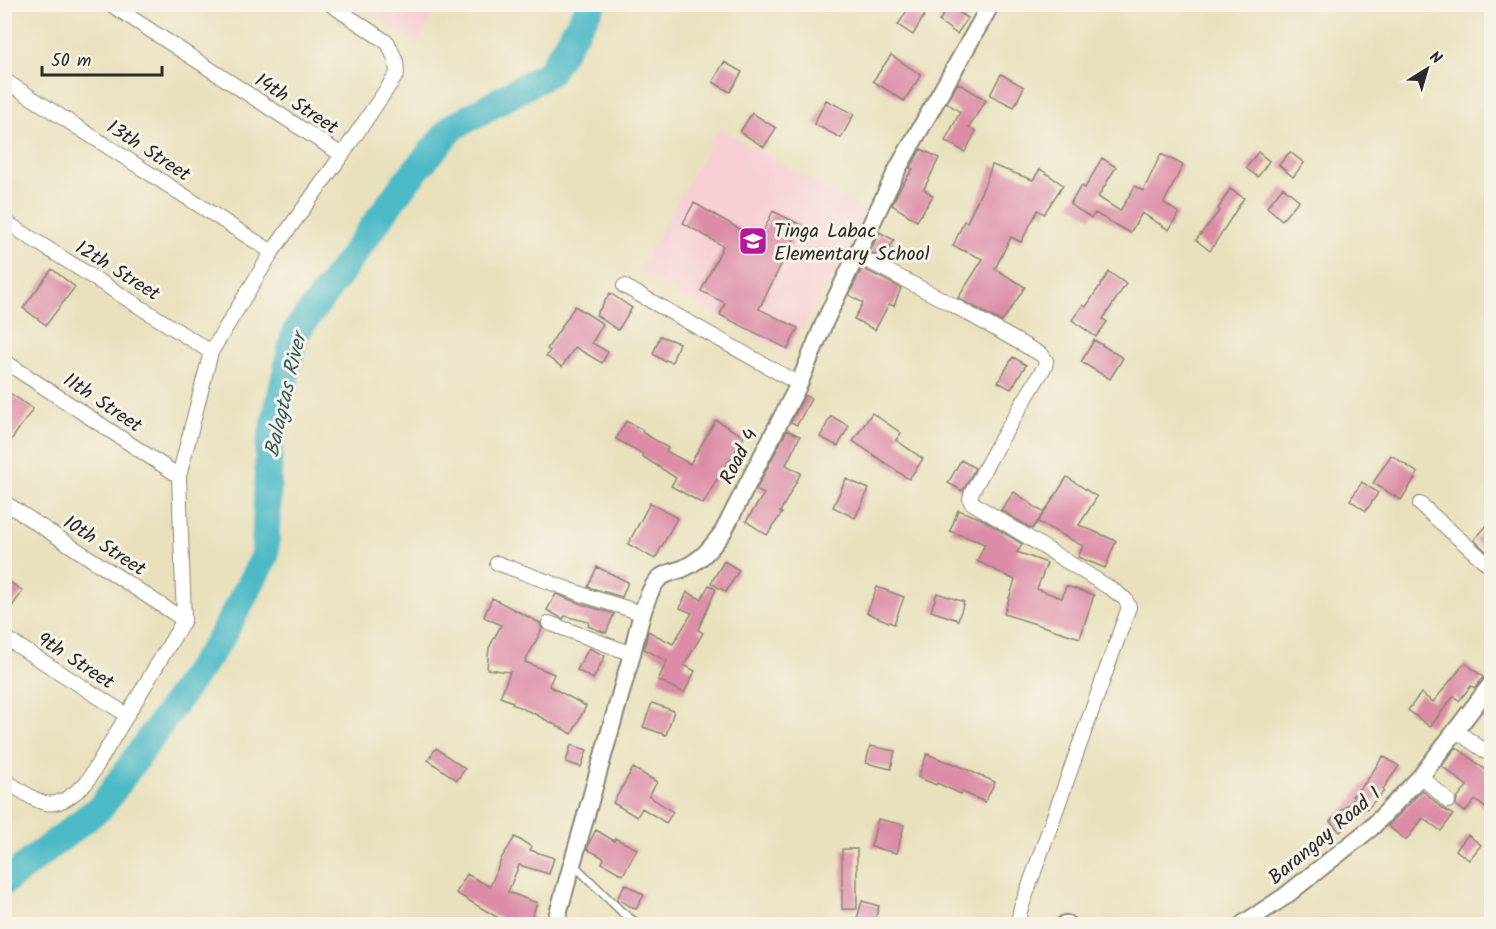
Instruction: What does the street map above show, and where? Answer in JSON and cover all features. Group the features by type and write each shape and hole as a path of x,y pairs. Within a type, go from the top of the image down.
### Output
{"street":[{"name":"14th Street","path":"110,4 342,155"},
{"path":"4,780 43,804 60,803 74,795 87,782 184,620 179,476 211,352 272,252 397,74 396,61 388,43 330,4"},
{"name":"Road 4","path":"555,924 642,613 655,584 660,577 685,568 707,553 723,532 799,384 825,321 898,168 991,4"},
{"name":"13th Street","path":"4,80 272,252"},
{"name":"12th Street","path":"4,221 211,352"},
{"path":"857,255 953,304 1042,355 1046,361 1045,366 972,492 971,502 1113,590 1125,599 1129,607 1020,911 1018,924"},
{"path":"624,286 799,384"},
{"name":"11th Street","path":"4,361 179,476"},
{"name":"10th Street","path":"4,502 184,620"},
{"path":"1420,504 1491,568"},
{"path":"497,563 587,596 642,613"},
{"path":"549,623 632,654"},
{"name":"9th Street","path":"4,637 127,715"},
{"name":"Barangay Road 1","path":"1243,924 1284,897 1371,828 1421,776 1491,683"},
{"path":"1455,730 1491,756"},
{"path":"1421,776 1448,801"}],"lane":[{"path":"572,863 623,913 638,924"}],"shaded area":[{"path":"357,5 439,5 417,43"},
{"name":"Tinga Labac Elementary School","path":"719,128 868,212 787,355 638,271"}],"building":[{"path":"911,4 931,4 913,35 898,25"},
{"path":"949,6 968,18 957,34 939,21"},
{"path":"891,55 921,75 904,101 873,81"},
{"path":"724,62 742,72 730,92 713,82"},
{"path":"1001,74 1024,87 1014,107 990,95"},
{"path":"958,83 986,100 969,127 976,131 965,152 945,141 960,112 947,103"},
{"path":"826,100 854,114 841,138 814,124"},
{"path":"752,113 776,128 764,147 740,132"},
{"path":"921,149 939,158 924,189 933,196 917,221 892,205 913,169 910,168"},
{"path":"1258,152 1269,161 1258,177 1246,168"},
{"path":"1290,152 1304,163 1293,177 1279,165"},
{"path":"1161,154 1183,165 1164,203 1179,213 1169,230 1142,213 1130,233 1095,213 1091,218 1070,204 1081,186 1085,188 1102,158 1116,167 1098,197 1120,211 1135,186 1143,191"},
{"path":"992,165 1033,180 1040,169 1063,185 1044,214 1038,210 1021,242 1011,237 995,269 1025,287 1002,322 958,298 983,259 953,246 964,221 967,222"},
{"path":"1283,187 1299,200 1282,220 1267,207"},
{"path":"1230,189 1244,198 1210,251 1196,240 1220,210 1218,209"},
{"path":"694,203 759,240 773,211 801,225 759,309 798,328 788,349 720,315 725,303 701,291 723,246 683,223"},
{"path":"879,232 894,240 884,259 870,252"},
{"path":"862,268 901,288 894,306 889,304 875,330 854,319 863,303 849,295"},
{"path":"52,269 75,287 46,325 23,308"},
{"path":"1109,272 1126,284 1103,319 1107,322 1096,337 1072,320 1083,305 1086,307"},
{"path":"610,293 632,308 618,330 596,315"},
{"path":"575,306 603,324 592,343 608,352 602,363 575,347 562,367 546,356 550,351 547,349"},
{"path":"660,336 679,343 672,362 664,361 653,354"},
{"path":"1094,340 1123,358 1110,379 1081,362"},
{"path":"1013,357 1026,365 1011,389 998,382"},
{"path":"4,389 33,409 4,450"},
{"path":"805,395 811,399 797,425 791,422"},
{"path":"872,413 901,433 896,440 923,459 909,479 853,441"},
{"path":"831,416 849,426 838,446 820,437"},
{"path":"716,420 744,437 703,504 671,486 676,478 642,456 643,454 616,439 626,421 668,448 666,451 690,464"},
{"path":"787,430 800,436 786,465 801,473 780,512 782,513 767,535 746,521 764,494 756,490"},
{"path":"1391,455 1418,473 1401,500 1373,483"},
{"path":"961,460 975,468 963,491 948,483"},
{"path":"1067,477 1097,497 1079,525 1116,541 1105,568 1078,557 1083,546 1038,522"},
{"path":"846,479 869,489 855,518 833,507"},
{"path":"1362,482 1378,493 1366,511 1350,500"},
{"path":"1014,492 1044,513 1032,529 1001,510"},
{"path":"650,503 677,518 655,559 628,544"},
{"path":"958,510 980,518 1022,544 1017,552 1047,563 1037,589 1062,598 1066,586 1094,595 1080,638 1004,614 1015,580 977,561 985,544 950,531"},
{"path":"1491,521 1491,556 1474,540"},
{"path":"724,561 739,570 726,592 711,583"},
{"path":"597,567 628,582 622,597 588,587"},
{"path":"4,578 23,591 4,618"},
{"path":"709,585 716,589 698,630 703,633 684,665 695,671 684,693 658,680 667,661 644,649 648,631 673,644 692,613 680,608 687,592 701,599"},
{"path":"877,587 904,597 894,624 867,613"},
{"path":"937,593 964,602 958,620 931,611"},
{"path":"556,594 614,614 606,633 588,626 589,622 565,616 563,619 547,610"},
{"path":"492,598 540,623 542,629 525,662 554,674 549,686 586,706 572,734 500,697 510,672 487,669 489,648 501,625 484,617"},
{"path":"589,648 605,656 593,679 577,670"},
{"path":"1465,663 1483,677 1475,688 1471,686 1459,701 1454,696 1430,727 1408,710 1421,693 1433,702"},
{"path":"652,703 674,711 666,735 643,727"},
{"path":"571,745 587,750 581,767 566,762"},
{"path":"870,746 895,751 891,769 866,763"},
{"path":"1456,747 1491,774 1491,812 1475,800 1465,812 1456,805 1457,799 1467,786 1442,766"},
{"path":"436,748 465,769 457,780 428,760"},
{"path":"927,754 995,782 985,802 918,777"},
{"path":"1383,756 1399,766 1383,789 1384,791 1340,832 1330,821 1355,798 1352,796 1366,782"},
{"path":"633,768 657,782 649,796 673,812 666,823 642,808 637,817 613,803"},
{"path":"1422,790 1453,815 1441,831 1423,818 1406,840 1388,826"},
{"path":"878,819 904,825 897,853 871,847"},
{"path":"596,830 614,841 615,838 637,849 623,875 602,863 604,858 587,849"},
{"path":"1468,835 1481,845 1469,860 1456,850"},
{"path":"515,837 532,847 530,850 554,858 549,874 519,865 508,892 537,903 529,924 514,924 500,919 456,893 467,874 490,887 502,857"},
{"path":"842,849 857,849 857,909 842,909"},
{"path":"625,884 644,895 636,909 617,899"},
{"path":"862,901 879,906 874,924 856,922"}],"waterway":[{"name":"Balagtas River","path":"4,882 102,806 221,638 265,556 269,449 295,333 404,184 453,127 549,73 592,4"}],"place":[{"name":"Tinga Labac Elementary School","path":"753,241"}]}
